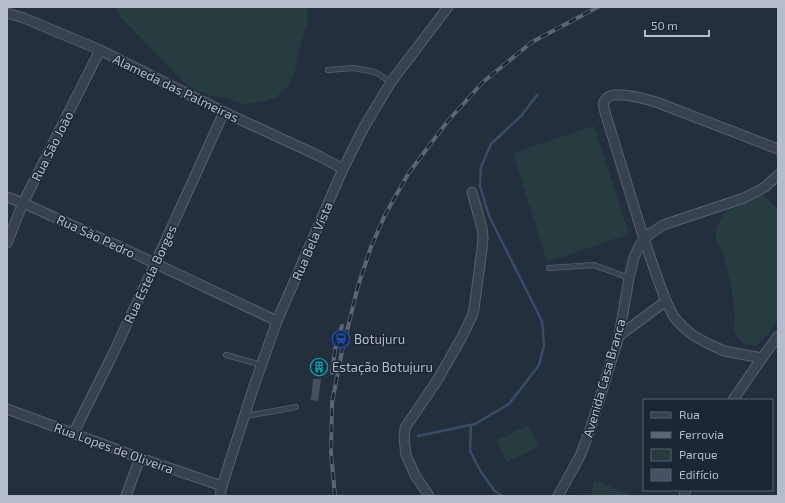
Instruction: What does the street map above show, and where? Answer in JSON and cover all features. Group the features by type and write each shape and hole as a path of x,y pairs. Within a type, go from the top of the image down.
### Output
{"street":[{"name":"Rua Bela Vista","path":"220,496 277,321 343,169 364,126 391,82 448,7"},
{"name":"Alameda das Palmeiras","path":"7,13 24,18 100,50 343,169"},
{"name":"Rua São João","path":"7,242 23,203 100,50"},
{"path":"762,358 724,351 694,336 682,327 674,317 666,301 644,239 603,103 606,98 611,95 643,98 778,149"},
{"name":"Rua Estela Borges","path":"73,434 112,356 224,112"},
{"name":"Avenida Casa Branca","path":"558,496 586,442 619,336 634,257 644,239 663,225 744,198 764,187 778,175"},
{"path":"429,496 415,475 406,456 404,439 405,428 438,379 462,337 474,309 483,238 482,228 472,192"},
{"name":"Rua São Pedro","path":"7,197 114,244 277,321"},
{"path":"619,336 666,301"},
{"path":"734,399 778,336"},
{"name":"Rua Lopes de Oliveira","path":"7,409 140,458 222,486"},
{"path":"126,496 140,458"}],"lane":[{"path":"328,70 354,68 375,72 391,82"},
{"path":"549,268 594,266 629,278"},
{"path":"226,356 262,365"},
{"path":"245,416 296,407"}],"green space":[{"path":"114,7 307,7 307,26 301,43 295,72 287,87 275,98 243,104 195,90 184,82 121,18"},
{"path":"594,126 629,234 547,262 513,153"},
{"path":"756,190 777,208 778,207 778,320 767,335 756,346 741,342 734,331 735,317 731,284 723,254 716,243 716,229 723,214 734,204"},
{"path":"528,425 539,446 507,462 496,441"},
{"path":"594,480 633,496 591,496"}],"building":[{"path":"313,379 321,379 318,401 311,400"}],"waterway":[{"path":"418,436 475,424 509,404 539,365 544,345 542,321 489,216 480,186 481,167 491,144 522,115 537,95"},
{"path":"471,425 470,451 481,472 494,490 502,496"}],"railway":[{"path":"335,496 331,452 332,403 342,351 358,286 371,247 385,215 408,174 447,122 483,82 532,42 598,7"},
{"path":"332,373 335,350 342,326"}],"place":[{"name":"Botujuru","path":"341,339"},
{"name":"Estação Botujuru","path":"319,367"}]}
